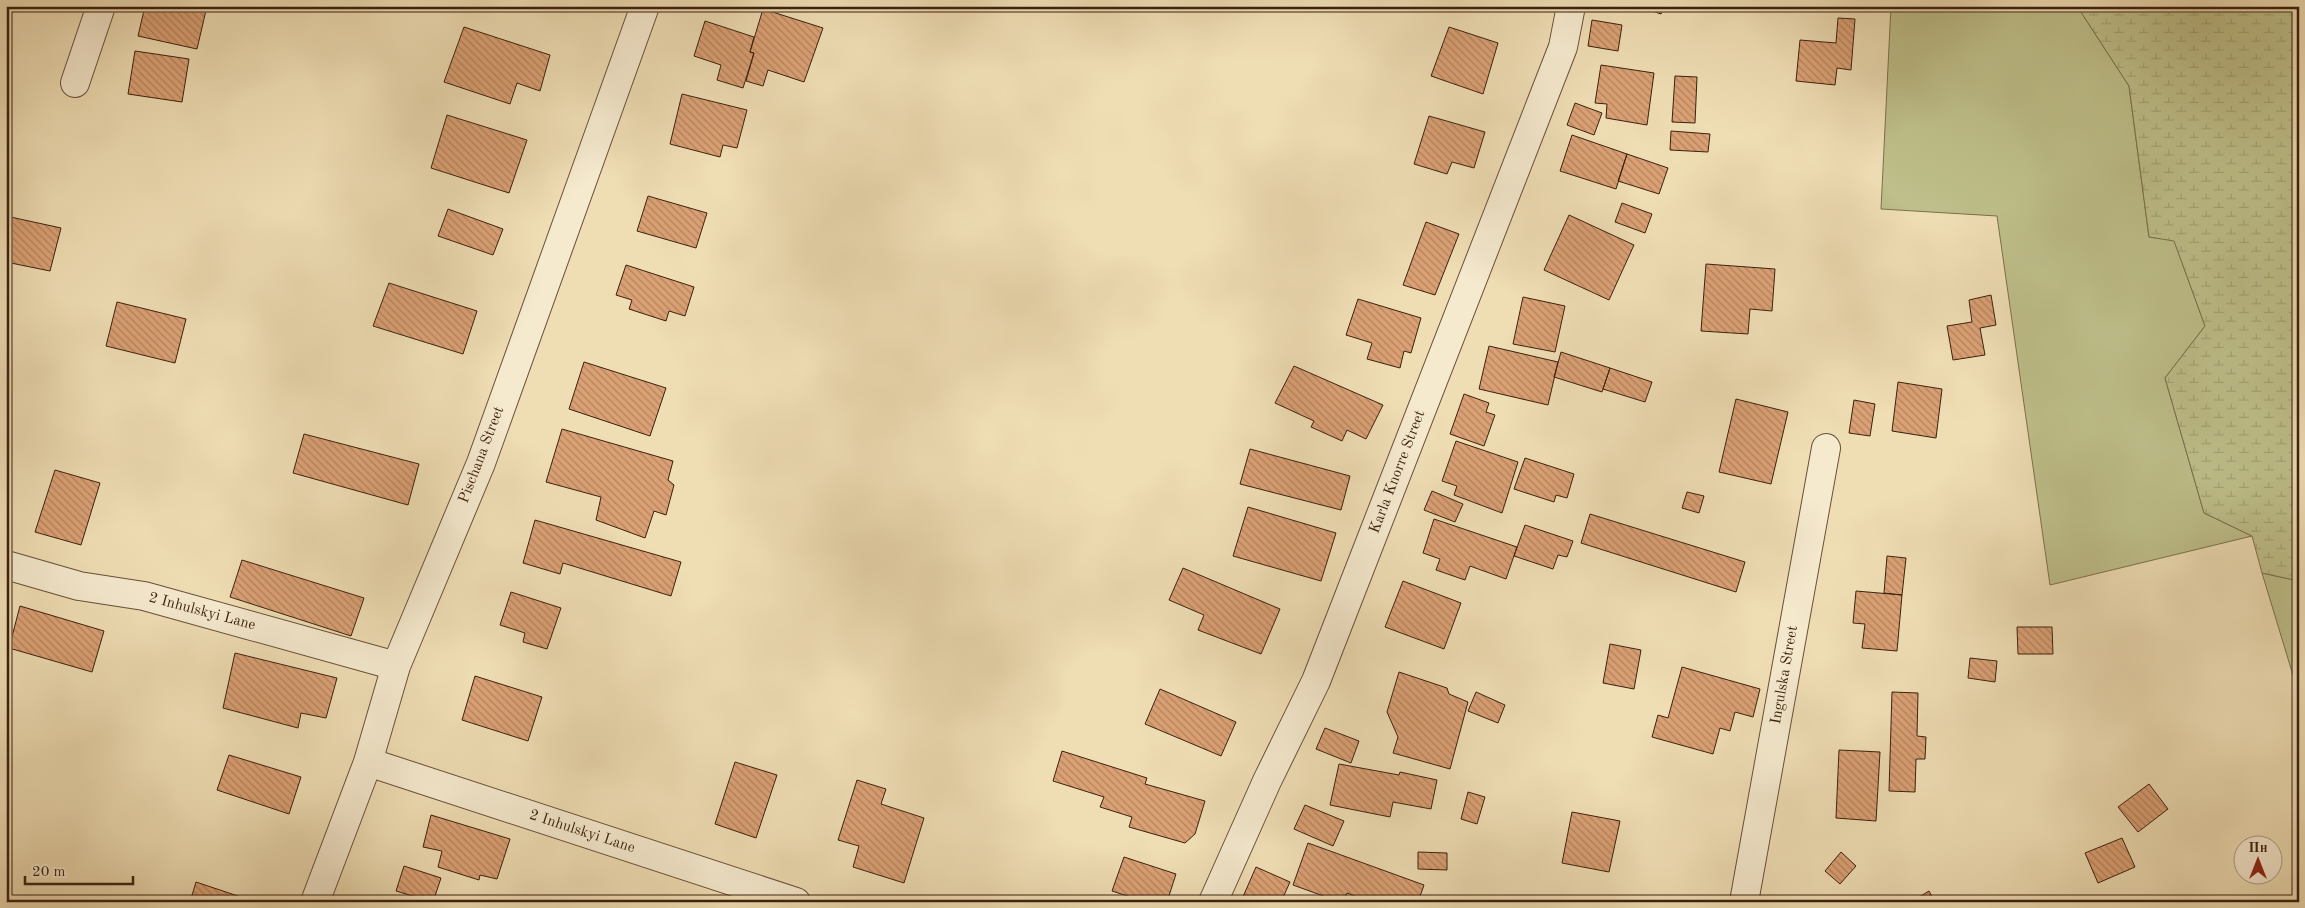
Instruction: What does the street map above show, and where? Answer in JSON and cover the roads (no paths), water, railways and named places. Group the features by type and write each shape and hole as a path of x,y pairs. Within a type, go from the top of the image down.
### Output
{"street":[{"path":"75,83 101,6"},
{"name":"Pischana Street","path":"315,902 368,762 396,666 481,463 645,6"},
{"name":"Karla Knorre Street","path":"1212,902 1267,781 1316,681 1564,47 1571,6"},
{"name":"Ingulska Street","path":"1744,902 1826,448"},
{"name":"2 Inhulskyi Lane","path":"6,565 79,586 144,596 396,666"},
{"name":"2 Inhulskyi Lane","path":"368,762 796,902"}]}
